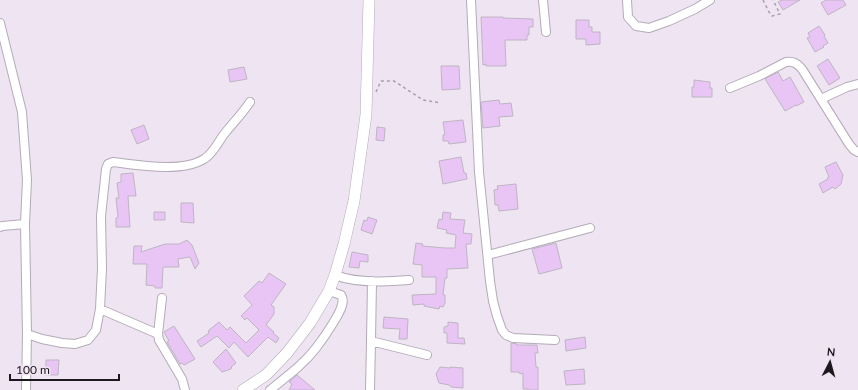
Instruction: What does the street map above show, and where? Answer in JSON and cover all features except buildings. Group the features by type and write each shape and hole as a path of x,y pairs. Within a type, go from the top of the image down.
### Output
{"street":[{"path":"243,390 266,374 287,353 310,323 329,291 335,275 354,201 366,115 369,0"},
{"path":"471,0 479,172 493,301 502,330 506,335 513,338 555,340"},
{"path":"543,0 546,32"},
{"path":"627,0 628,17 636,26 649,28 695,9 710,0"},
{"path":"0,23 22,112 27,180 25,224 27,334 26,390"},
{"path":"730,88 759,76 786,62 798,64 802,68 849,144 858,152"},
{"path":"821,99 846,87 858,84"},
{"path":"27,334 42,339 75,344 88,340 96,330 100,309 102,216 106,169 108,164 114,162 164,167 196,164 205,159 213,150 250,102"},
{"path":"0,227 25,224"},
{"path":"488,255 590,228"},
{"path":"335,275 342,278 372,281 392,282 409,280"},
{"path":"370,390 372,281"},
{"path":"270,390 303,362 324,338 343,303 341,294 329,291"},
{"path":"162,298 158,334 159,340 182,380 185,390"},
{"path":"100,309 158,334"},
{"path":"371,341 427,355"},
{"path":"258,380 266,390"}],"path":[{"path":"766,0 763,1 772,16 780,14 773,0"},
{"path":"375,94 381,81 394,81 423,100 441,104"}]}
